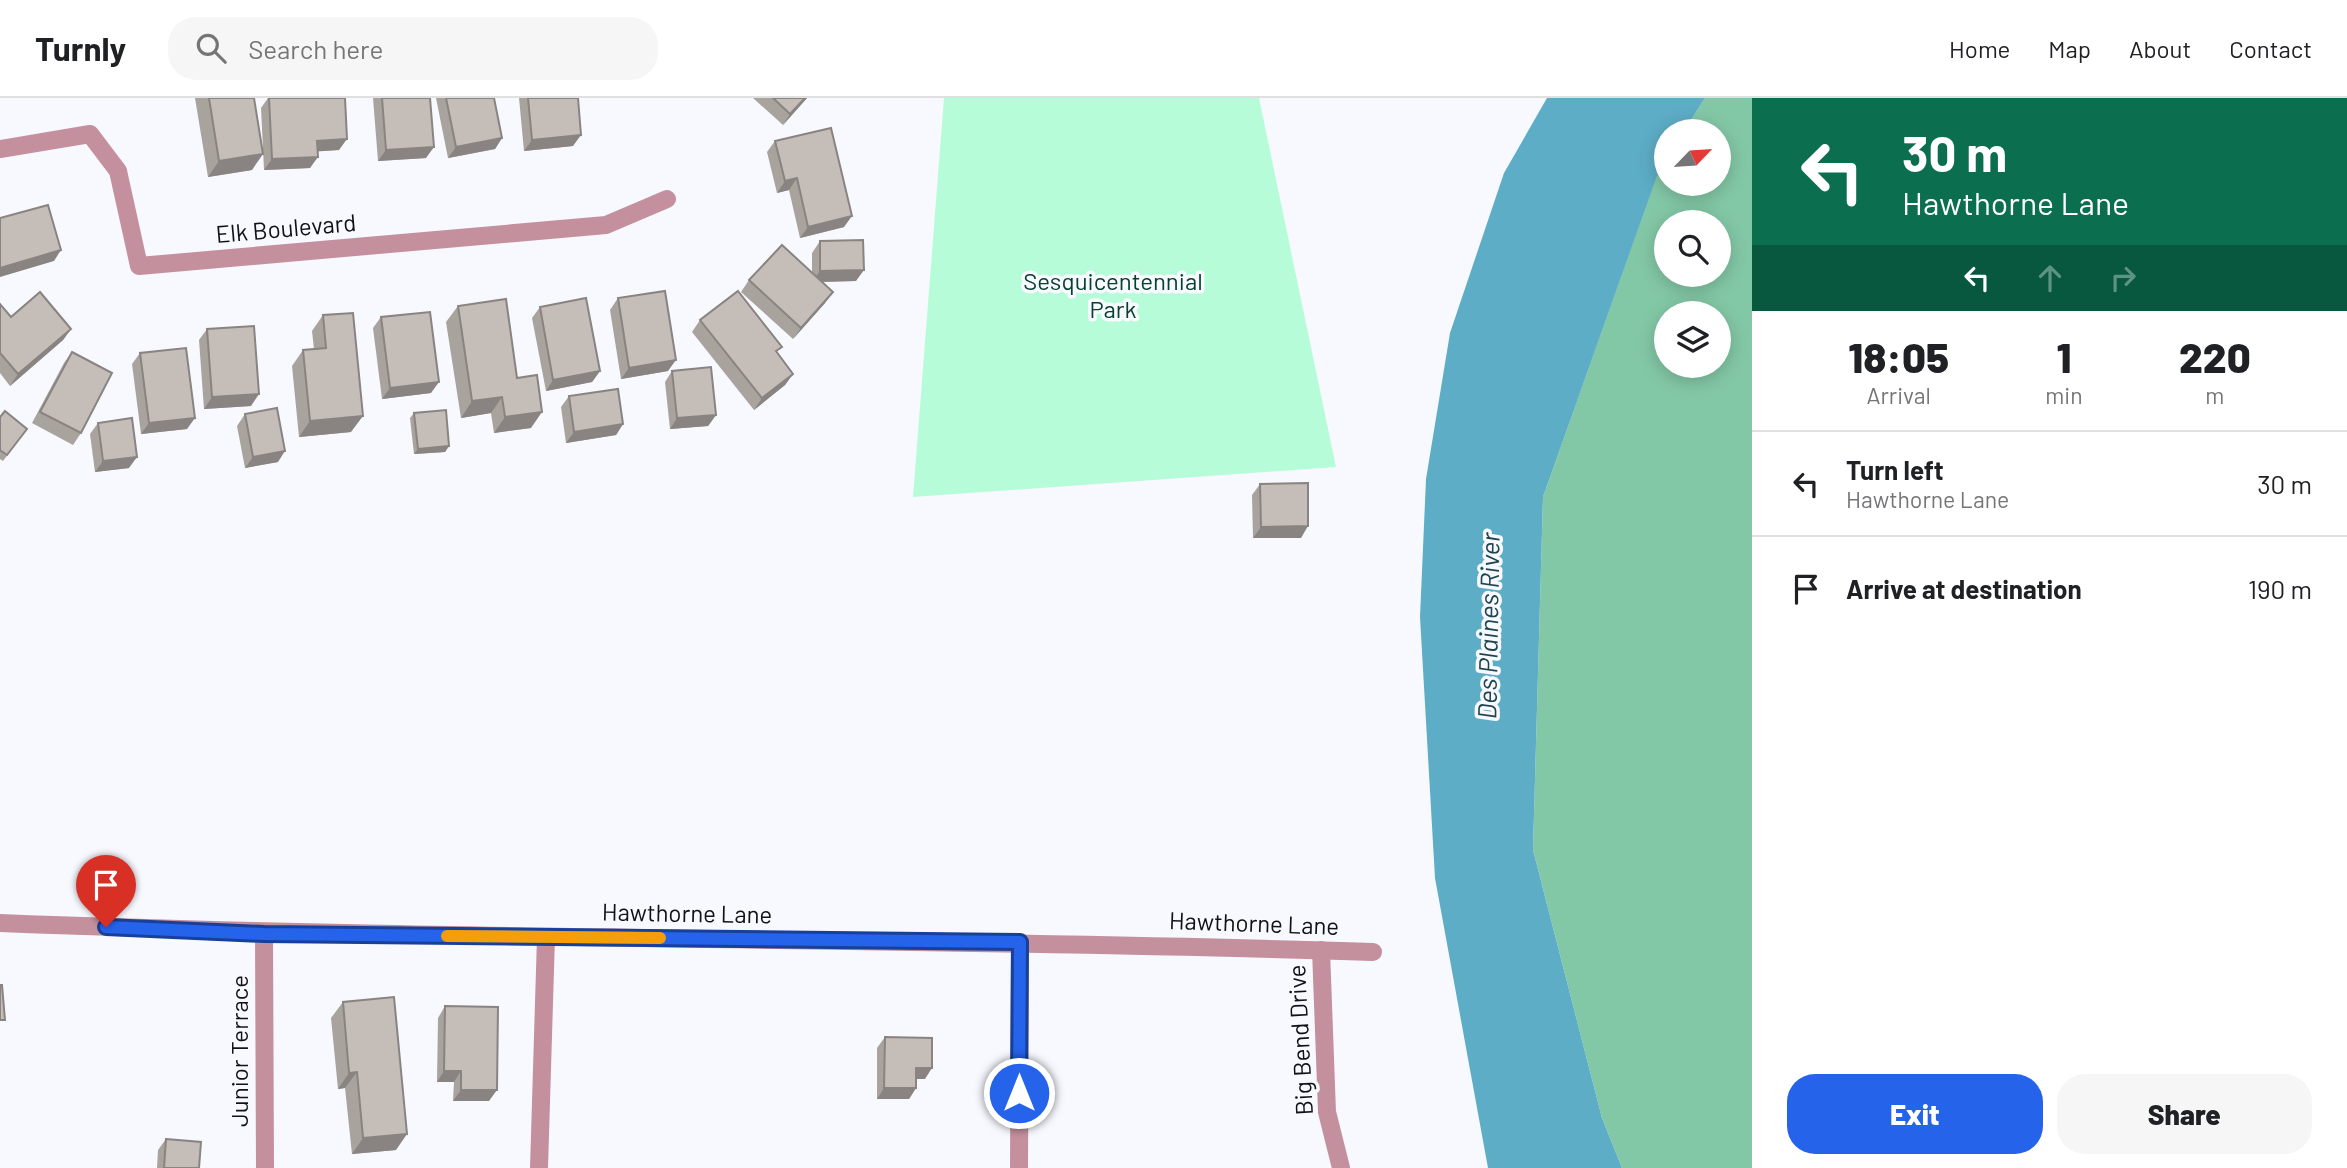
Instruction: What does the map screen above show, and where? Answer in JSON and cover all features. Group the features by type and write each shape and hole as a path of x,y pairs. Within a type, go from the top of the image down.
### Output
{"street":[{"name":"Elk Boulevard","path":"0,149 90,134 118,171 139,266 606,225 667,199"},
{"name":"Hawthorne Lane","path":"0,923 264,934 1020,942 1373,952"},
{"name":"Junior Terrace","path":"264,934 265,1168"},
{"path":"539,1168 546,937"},
{"path":"1019,1168 1020,942"},
{"name":"Big Bend Drive","path":"1321,950 1327,1112 1341,1168"}],"green space":[{"name":"Sesquicentennial Park","path":"944,98 1259,98 1336,467 913,497"},
{"path":"1705,98 1752,98 1752,1168 1622,1168 1602,1118 1533,850 1543,497 1654,183 1654,196 1731,196 1731,119 1692,119"}],"water":[{"name":"Des Plaines River","path":"1547,98 1705,98 1692,119 1654,119 1654,184 1543,497 1533,850 1602,1118 1622,1168 1488,1168 1435,878 1420,617 1426,479 1450,333 1504,173"}],"building":[{"path":"209,98 254,98 263,154 219,161"},
{"path":"269,98 345,98 347,139 317,141 318,157 272,159"},
{"path":"382,98 430,98 434,147 386,150"},
{"path":"446,98 494,98 502,138 456,147"},
{"path":"528,98 578,98 581,135 532,140"},
{"path":"773,98 805,98 790,114"},
{"path":"831,128 852,216 808,227 797,178 785,181 775,141"},
{"path":"48,205 61,250 0,268 0,218"},
{"path":"863,240 864,270 820,271 820,241"},
{"path":"782,245 833,292 801,328 749,280"},
{"path":"665,291 676,360 629,368 618,298"},
{"path":"738,291 782,347 776,351 793,374 762,398 700,320"},
{"path":"40,292 71,329 18,374 0,353 0,304 11,317"},
{"path":"586,298 600,371 553,380 540,307"},
{"path":"506,299 517,378 537,375 542,412 505,417 502,397 472,401 458,306"},
{"path":"430,312 439,382 390,388 381,317"},
{"path":"353,313 363,416 310,421 303,350 326,348 323,315"},
{"path":"254,326 259,394 212,397 207,329"},
{"path":"186,348 195,418 149,423 140,353"},
{"path":"72,352 112,373 81,433 40,412"},
{"path":"711,367 716,415 677,418 672,371"},
{"path":"618,389 623,424 574,432 569,396"},
{"path":"277,408 285,451 253,457 245,414"},
{"path":"446,410 449,446 418,449 414,413"},
{"path":"5,411 27,429 7,455 0,450 0,417"},
{"path":"132,418 137,457 103,461 98,423"},
{"path":"1308,483 1308,526 1261,527 1260,484"},
{"path":"2,985 5,1020 0,1020"},
{"path":"394,997 407,1134 363,1138 357,1072 349,1073 343,1002"},
{"path":"445,1006 498,1007 497,1090 461,1090 461,1071 444,1071"},
{"path":"885,1037 932,1038 932,1068 916,1068 916,1088 884,1088"},
{"path":"166,1139 201,1142 199,1168 164,1168"}],"slow traffic":[{"path":"447,936 660,938"}],"route":[{"path":"106,927 264,934 1020,942 1019,1093"}]}
